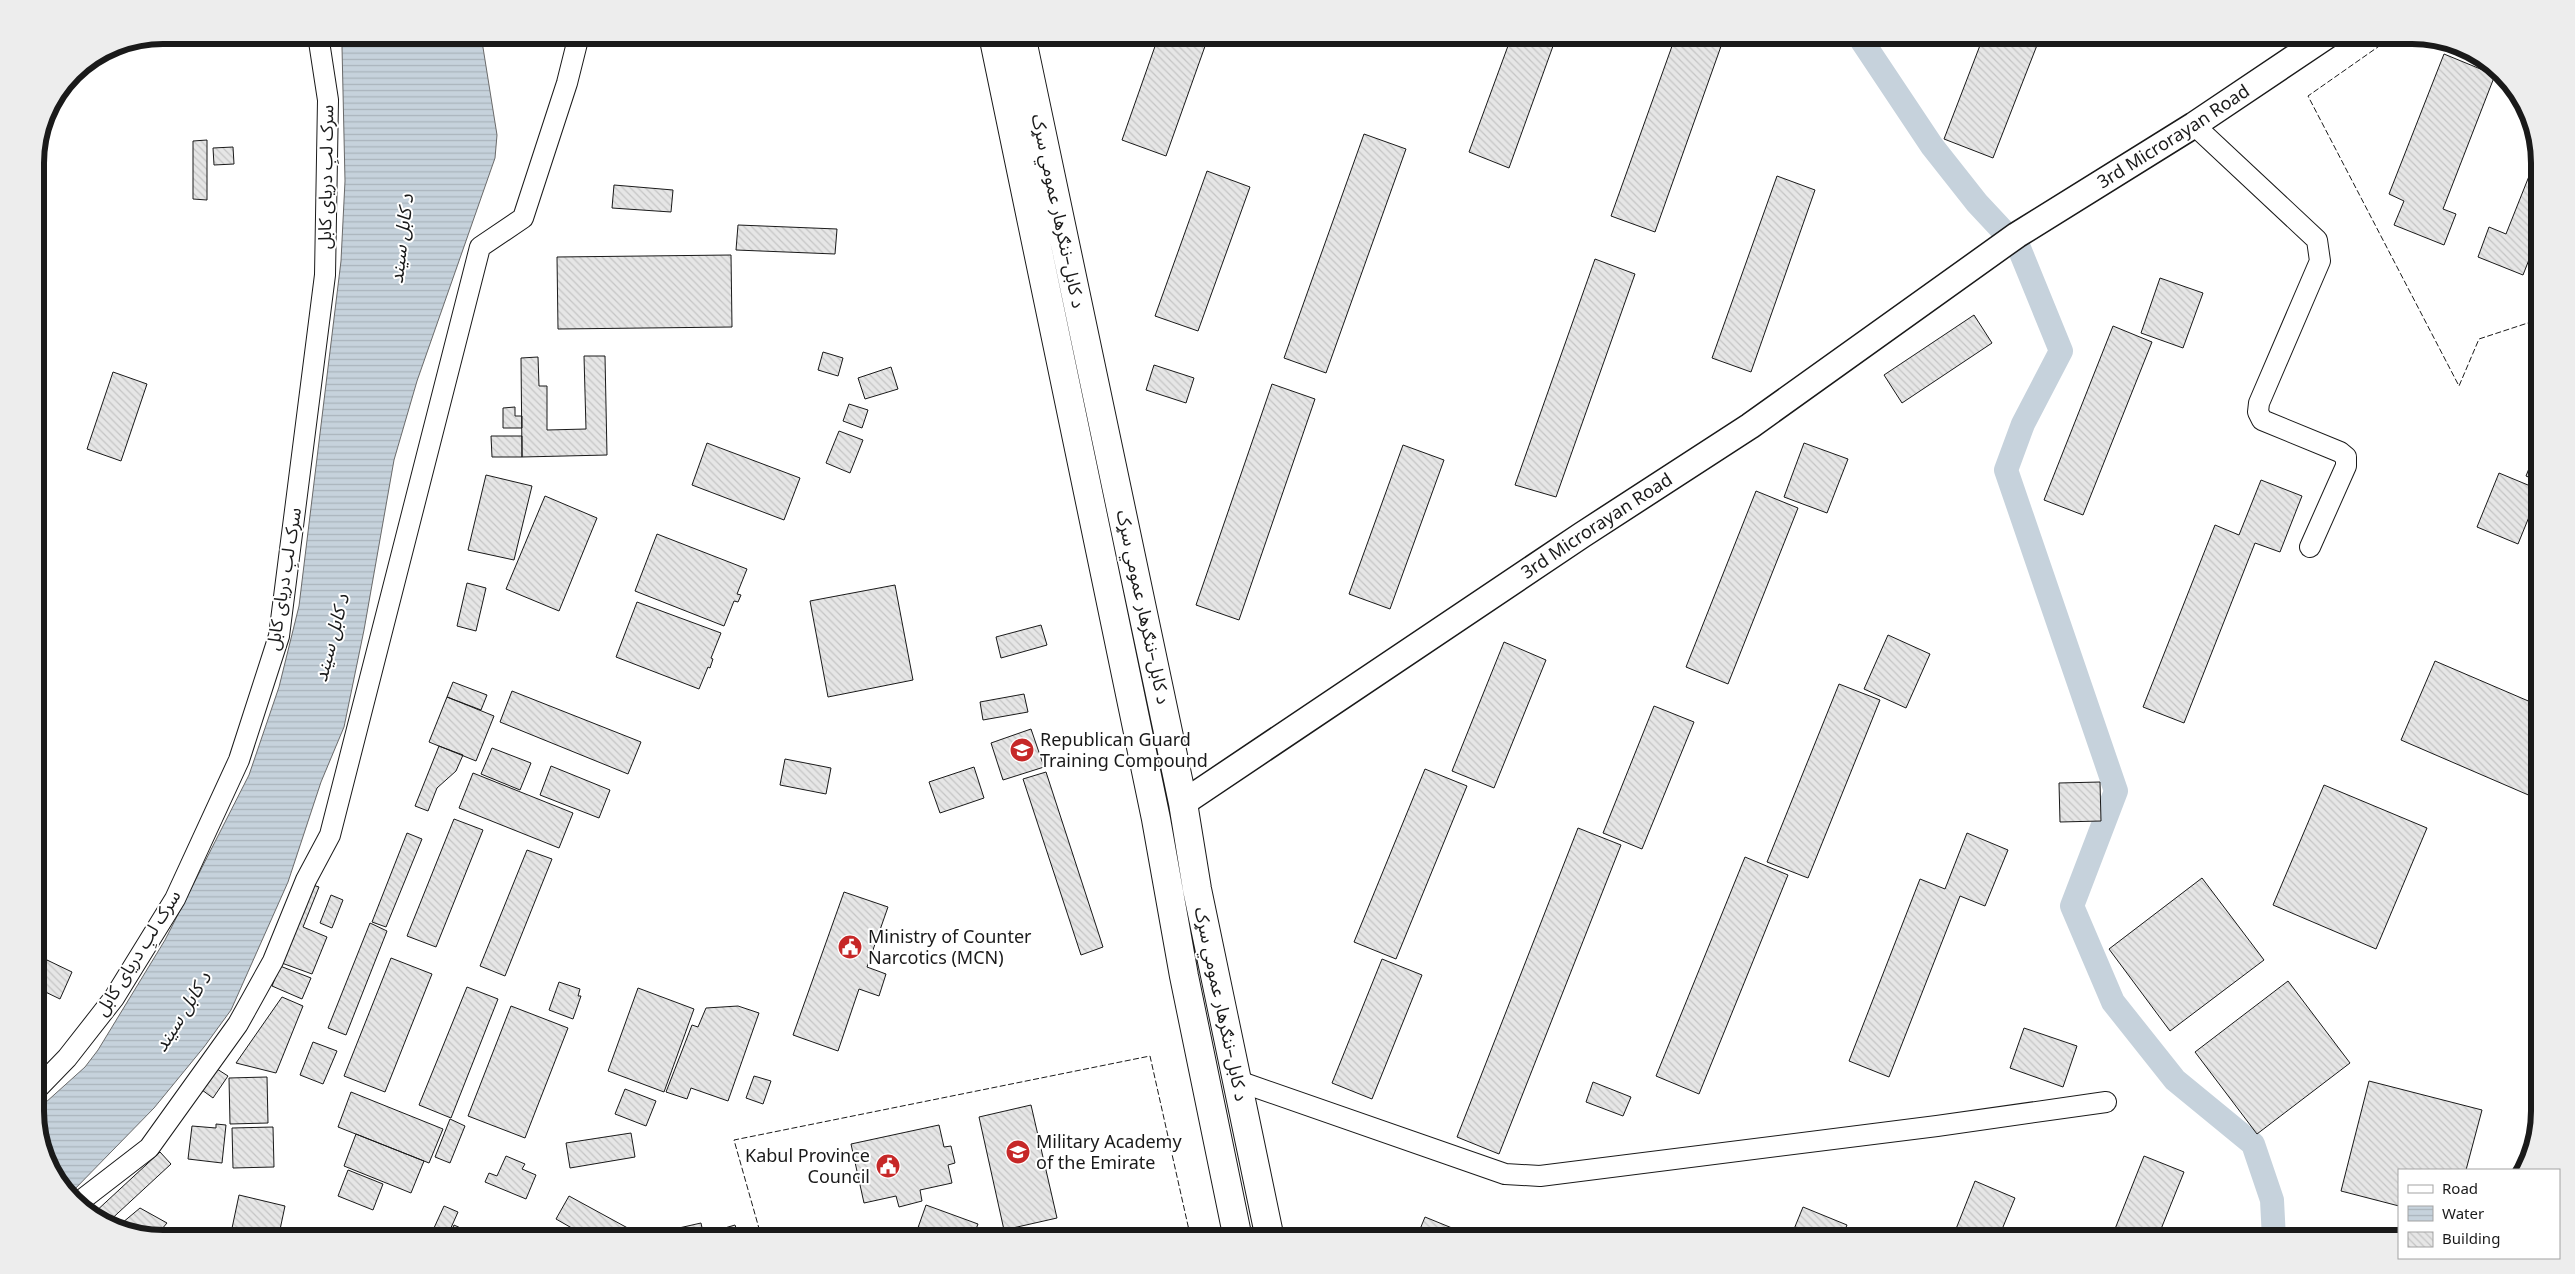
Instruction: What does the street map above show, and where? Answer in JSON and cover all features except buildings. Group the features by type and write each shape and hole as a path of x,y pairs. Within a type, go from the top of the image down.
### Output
{"highway":[{"name":"د کابل–ننګرهار عمومي سړک","path":"995,44 1154,810 1184,976 1236,1230"},
{"name":"د کابل–ننګرهار عمومي سړک","path":"1023,44 1183,803 1197,889 1268,1230"}],"street":[{"name":"سرک لبِ دریای کابل","path":"44,1082 67,1058 114,998 175,899 239,760 279,636 325,275 328,100 319,44"},
{"path":"82,1199 149,1148 238,1024 273,961 306,880 330,835 480,247 522,218 567,83 577,44"},
{"name":"3rd Microrayan Road","path":"1183,803 1582,535 1750,426 2011,239 2194,125 2315,44"},
{"path":"2194,125 2317,240 2320,248 2320,261 2259,403 2258,412 2262,420 2340,452 2346,457 2346,466 2310,547"},
{"path":"1238,1081 1505,1174 1540,1176 1937,1126 2106,1102"}],"water":[{"name":"د کابل سيند","path":"341,44 482,44 497,135 495,158 417,381 394,460 364,630 344,727 321,782 288,882 231,1010 204,1047 154,1108 73,1190 64,1178 50,1150 46,1135 44,1104 85,1067 98,1050 165,940 249,775 279,687 299,606 341,261 345,181"}],"waterway":[{"path":"1864,44 1932,146 1977,203 2019,248 2061,351 2023,424 2006,470 2116,791 2072,906 2113,1002 2175,1080 2253,1144 2272,1200 2274,1230"}],"fence":[{"path":"2382,44 2308,96 2459,386 2479,339 2531,322"},
{"path":"759,1230 734,1140 1150,1056 1189,1230"}],"place":[{"name":"Republican Guard Training Compound","path":"1022,750"},
{"name":"Ministry of Counter Narcotics (MCN)","path":"850,947"},
{"name":"Military Academy of the Emirate","path":"1018,1152"},
{"name":"Kabul Province Council","path":"888,1166"}]}
